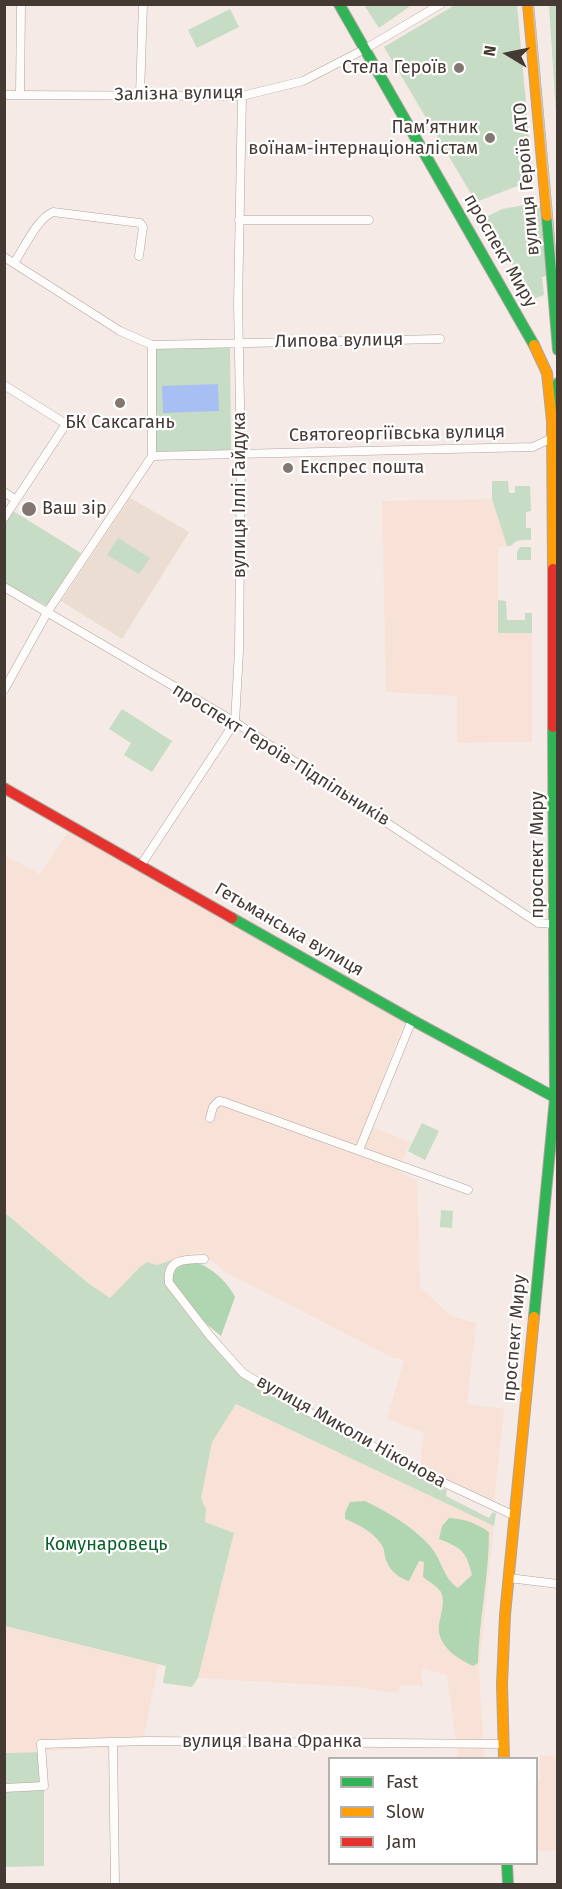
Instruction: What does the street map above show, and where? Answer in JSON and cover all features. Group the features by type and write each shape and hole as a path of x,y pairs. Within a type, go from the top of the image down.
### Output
{"main road":[{"name":"проспект Миру","path":"339,4 543,361 548,373 552,421 556,438 556,1099 509,1578 503,1655 504,1757"},
{"name":"вулиця Героїв АТО","path":"528,4 558,350"},
{"path":"552,421 558,383"},
{"name":"Гетьманська вулиця","path":"4,788 412,1020 556,1099"},
{"path":"507,1865 508,1884"}],"street":[{"path":"20,95 21,4"},
{"path":"140,95 143,4"},
{"name":"Залізна вулиця","path":"4,95 242,96 303,81 365,49 441,4"},
{"name":"вулиця Іллі Гайдука","path":"235,722 239,651 241,454 238,343 242,96"},
{"path":"14,263 40,223 53,212 140,223 143,227 139,256"},
{"path":"239,220 369,220"},
{"path":"4,257 120,331 152,345 152,456 48,611 4,690"},
{"name":"Липова вулиця","path":"152,345 440,339"},
{"path":"4,385 66,424 4,518"},
{"name":"Святогеоргіївська вулиця","path":"152,456 533,447 556,438"},
{"path":"4,492 16,500"},
{"name":"проспект Героїв-Підпільників","path":"4,587 235,722 538,923 555,924"},
{"path":"141,865 235,722"},
{"path":"359,1150 412,1020"},
{"path":"210,1118 213,1107 219,1101 224,1102 468,1191"},
{"name":"вулиця Миколи Ніконова","path":"204,1259 178,1262 170,1267 169,1283 210,1336 243,1373 296,1405 419,1471 514,1516"},
{"path":"509,1578 558,1584"},
{"path":"113,1742 115,1884"},
{"name":"вулиця Івана Франка","path":"4,1788 44,1786 41,1744 113,1742 504,1744"}],"shaded area":[{"path":"130,498 189,532 122,639 61,601"},
{"path":"492,499 507,546 498,547 498,633 532,633 532,742 457,743 457,696 386,692 382,501"},
{"path":"72,826 406,1017 366,1124 410,1142 399,1172 417,1180 420,1287 451,1316 476,1323 467,1404 504,1409 494,1502 420,1468 424,1433 387,1419 404,1360 391,1357 227,1273 201,1252 139,1268 110,1298 88,1283 5,1212 4,855 40,874"},
{"path":"236,1404 494,1526 479,1668 483,1740 456,1740 447,1675 421,1668 423,1686 400,1685 398,1693 355,1687 198,1678 234,1533 205,1522 206,1509 201,1498 212,1442"},
{"path":"4,1626 158,1664 142,1746 5,1753"},
{"path":"458,1747 483,1747 484,1757 457,1757"},
{"path":"557,1755 557,1851 538,1850 540,1756"}],"green space":[{"path":"364,4 413,4 379,28 364,5"},
{"path":"455,5 517,5 533,180 476,202 384,47"},
{"path":"549,5 557,5 557,129"},
{"path":"230,9 239,27 197,48 188,30"},
{"path":"525,205 541,206 546,276 542,277 544,295 533,299 484,218 502,209"},
{"path":"230,345 231,450 155,452 153,346"},
{"path":"492,481 508,481 509,493 515,493 515,486 530,486 531,511 526,512 526,528 531,528 531,540 520,540 507,546 492,499"},
{"path":"13,511 81,553 47,606 5,583 5,523"},
{"path":"118,538 150,558 139,574 107,555"},
{"path":"520,547 531,547 531,560 517,560"},
{"path":"498,600 506,601 507,620 525,620 525,613 532,613 532,633 498,633"},
{"path":"122,709 172,741 152,772 124,755 131,743 109,729"},
{"path":"422,1123 439,1131 425,1160 408,1151"},
{"path":"441,1210 453,1211 452,1228 440,1227"},
{"name":"Комунаровець","path":"4,1212 88,1283 110,1298 147,1262 157,1265 175,1259 167,1271 166,1285 240,1376 281,1401 447,1490 446,1496 489,1518 493,1512 496,1513 494,1526 236,1404 212,1442 201,1498 206,1509 205,1522 234,1533 198,1678 192,1687 163,1683 166,1666 5,1626"},
{"path":"193,1262 205,1266 217,1275 235,1297 221,1336 191,1309 173,1284 170,1274 172,1271 180,1265"},
{"path":"365,1501 400,1520 416,1532 434,1551 449,1579 458,1588 472,1575 462,1551 439,1539 442,1526 449,1518 470,1522 489,1532 478,1663 473,1666 444,1645 439,1632 442,1596 437,1588 423,1577 424,1562 419,1561 409,1581 402,1578 390,1568 383,1547 376,1538 362,1527 345,1519 350,1502"},
{"path":"42,1752 44,1866 5,1867 5,1753"}],"water":[{"path":"218,384 219,411 163,413 162,386"}],"tram line":[{"path":"533,4 558,284"}],"traffic: fast":[{"path":"339,4 534,345"},
{"path":"547,216 558,350"},
{"path":"554,409 558,383"},
{"path":"534,1317 555,1098 553,727"},
{"path":"232,918 412,1020 558,1099"},
{"path":"507,1865 508,1884"}],"traffic: slow":[{"path":"528,4 547,216"},
{"path":"534,345 547,373 552,421 553,569"},
{"path":"504,1757 502,1684 505,1615 534,1317"}],"traffic: jam":[{"path":"553,569 553,727"},
{"path":"4,788 232,918"}],"place":[{"name":"Стела Героїв","path":"459,68"},
{"name":"Пам’ятник воїнам-інтернаціоналістам","path":"490,138"},
{"name":"БК Саксагань","path":"120,403"},
{"name":"Експрес пошта","path":"288,468"},
{"name":"Ваш зір","path":"29,509"}]}
